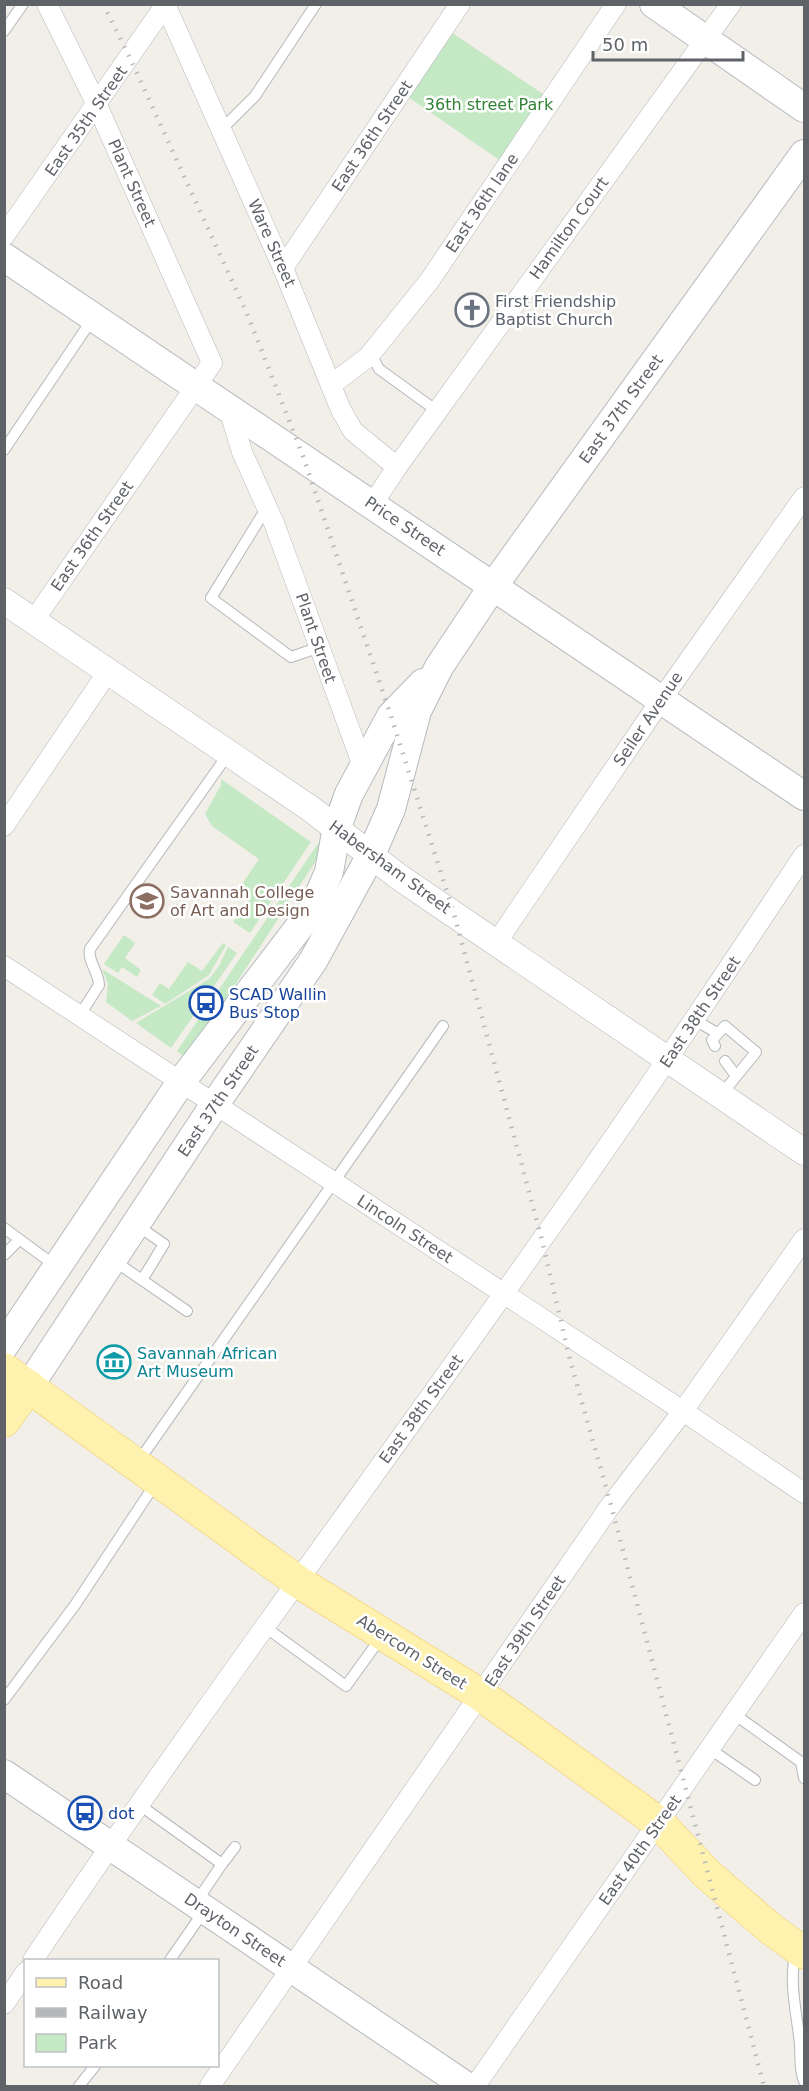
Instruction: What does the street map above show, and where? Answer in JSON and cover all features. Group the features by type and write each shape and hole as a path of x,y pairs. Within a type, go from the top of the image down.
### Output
{"main road":[{"path":"654,4 804,108"},
{"name":"East 37th Street","path":"4,1420 17,1378 112,1260 313,961 370,857 392,809 417,711 440,667 494,586 804,154"},
{"name":"Price Street","path":"4,257 93,318 205,374 229,409 804,796"},
{"name":"East 37th Street","path":"4,1347 181,1082 312,909 329,872 337,827 363,766 391,716 440,667"},
{"name":"Abercorn Street","path":"17,1378 297,1581 481,1695 659,1822 707,1874 771,1929 801,1950"},
{"name":"Drayton Street","path":"4,1774 466,2086"}],"street":[{"name":"Plant Street","path":"47,4 97,105 205,374"},
{"name":"East 36th Street","path":"283,267 460,4"},
{"name":"East 36th lane","path":"330,385 370,354 430,280 615,4"},
{"name":"Hamilton Court","path":"372,505 437,411 731,4"},
{"name":"East 35th Street","path":"4,236 166,5"},
{"name":"Ware Street","path":"166,5 283,267 330,385 353,431 397,467"},
{"name":"East 36th Street","path":"33,620 205,374"},
{"name":"Plant Street","path":"229,409 242,452 267,507 320,647 348,732 363,766"},
{"name":"Seiler Avenue","path":"496,943 660,700 804,497"},
{"name":"Habersham Street","path":"4,601 230,752 337,827 370,857 804,1152"},
{"path":"4,826 109,670"},
{"name":"East 38th Street","path":"34,1959 110,1846 141,1806 297,1581 504,1294 668,1060 804,855"},
{"name":"Lincoln Street","path":"4,966 683,1411 804,1493"},
{"name":"East 39th Street","path":"210,2086 611,1504 683,1411 804,1239"},
{"name":"East 40th Street","path":"475,2086 804,1613"},
{"path":"4,2004 24,1975"}],"lane":[{"path":"4,31 23,4"},
{"path":"222,130 255,96 316,4"},
{"path":"4,450 93,318"},
{"path":"370,354 380,369 437,411"},
{"path":"267,507 211,598 291,657 320,647"},
{"path":"80,1015 99,986 96,970 89,955 90,949 230,752"},
{"path":"695,1020 717,1034"},
{"path":"4,1700 75,1605 147,1472 333,1181 443,1026"},
{"path":"715,1046 712,1040 725,1026 756,1053 721,1095"},
{"path":"725,1061 736,1076"},
{"path":"136,1225 164,1244 142,1280"},
{"path":"4,1228 18,1241 57,1268"},
{"path":"4,1256 18,1241"},
{"path":"112,1260 187,1311"},
{"path":"265,1627 346,1686 383,1635"},
{"path":"734,1714 803,1761 804,1778"},
{"path":"710,1749 755,1779"},
{"path":"141,1806 222,1864"},
{"path":"171,1959 222,1864 235,1847"},
{"path":"801,1950 793,1964 793,1979 800,2048 799,2068 804,2081"},
{"path":"79,2086 94,2067"}],"green space":[{"name":"36th street Park","path":"445,28 552,100 508,166 401,92"},
{"path":"221,779 311,842 250,933 233,922 251,896 240,887 259,859 212,826 205,814 221,785"},
{"path":"319,842 317,859 187,1059 177,1051"},
{"path":"124,935 135,943 125,958 141,970 137,977 122,967 118,973 104,964"},
{"path":"223,943 226,945 209,975 165,1004 152,995 160,983 169,989 188,962 202,971"},
{"path":"228,947 237,953 171,1048 136,1023 209,979 219,966"},
{"path":"102,969 161,1006 132,1021 106,1002 108,984"}],"railway":[{"path":"103,4 248,316 303,456 391,716 454,914 542,1240 570,1360 611,1505 764,2086"}],"place":[{"name":"First Friendship Baptist Church","path":"472,310"},
{"name":"Savannah College of Art and Design","path":"147,901"},
{"name":"SCAD Wallin Bus Stop","path":"206,1003"},
{"name":"Savannah African Art Museum","path":"114,1362"},
{"name":"dot","path":"85,1813"}]}
